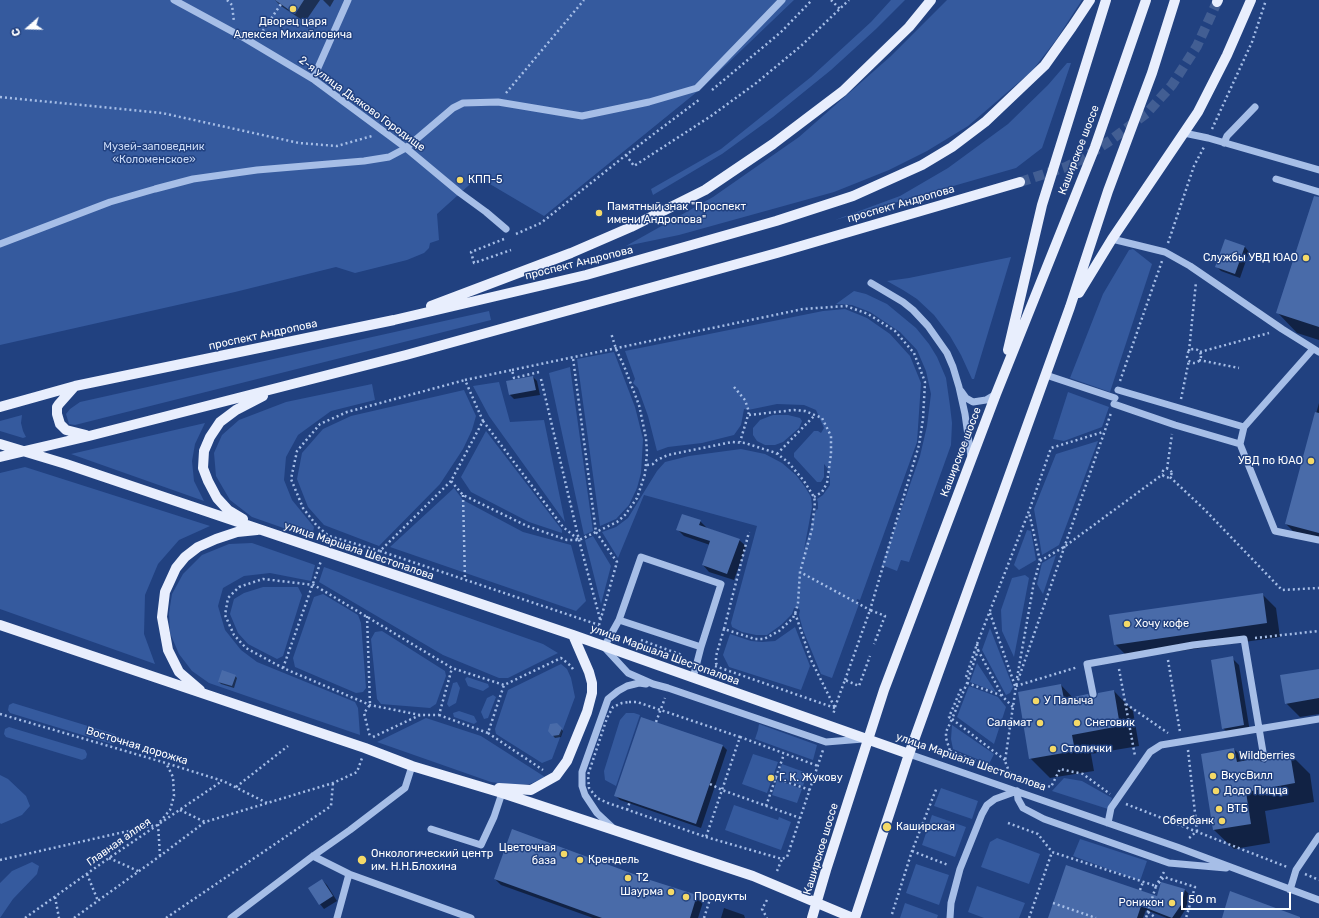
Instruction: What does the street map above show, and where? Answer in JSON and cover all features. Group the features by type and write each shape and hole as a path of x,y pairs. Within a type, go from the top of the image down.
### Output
{"main road":[{"path":"394,320 571,253 631,227 705,190 773,144 843,91 909,27 931,0"},
{"name":"проспект Андропова","path":"0,407 75,386 394,320 586,275 776,221 853,196 922,165 952,147 985,122 1045,65 1090,0"},
{"path":"997,391 1029,264 1042,205 1106,0"},
{"name":"Каширское шоссе","path":"812,918 867,739 884,690 997,391 1095,147 1146,0"},
{"path":"0,625 365,748 412,766 484,787 753,876 854,918 909,754 1046,375 1108,191 1152,73 1175,0"},
{"path":"1070,306 1112,239 1198,112 1227,56 1252,0"},
{"name":"проспект Андропова","path":"0,457 89,436 406,355 777,253 1020,182"},
{"path":"75,386 57,408 60,424 66,430 89,436"},
{"path":"261,529 228,510 217,498 203,468 204,452 210,437 220,422 236,410 283,387"},
{"name":"улица Маршала Шестопалова","path":"0,444 26,451 261,529 324,552 573,635 909,754"},
{"path":"205,694 179,672 168,650 162,617 165,592 176,568 185,557 198,547 237,532 261,529"},
{"path":"484,787 531,790 546,783 556,776 567,761 587,712 592,693 592,683 589,672 573,635"}],"street":[{"name":"2-я улица Дьяково Городище","path":"174,0 254,44 313,79 406,148 506,229"},
{"path":"313,79 348,0"},
{"path":"0,244 110,202 193,179 257,170 364,161 389,157 406,148 453,108 463,103 498,102 582,116 649,102 697,88 782,0"},
{"path":"1224,143 1227,136 1255,107"},
{"path":"1184,133 1208,138 1319,170"},
{"path":"1276,179 1319,192"},
{"path":"1112,239 1165,252 1197,270 1282,329 1316,350 1244,427 1240,444 1276,531 1319,540"},
{"path":"871,284 903,302 928,326 947,352 954,367 959,387 965,414 971,459"},
{"path":"1046,375 1175,425 1240,444"},
{"path":"959,387 966,398 973,402 986,400 997,391"},
{"path":"1118,390 1244,427"},
{"path":"693,678 721,584 641,557 620,620 604,647 628,674 653,684 826,742 867,739"},
{"path":"620,620 701,647"},
{"path":"1093,694 1087,664 1166,650 1244,639 1264,758"},
{"path":"617,831 606,823 597,813 585,795 582,786 582,772 608,699 627,686 639,683 653,684"},
{"path":"1108,823 1111,808 1150,752 1160,746 1319,720"},
{"name":"улица Маршала Шестопалова","path":"909,754 1108,823 1319,900"},
{"path":"231,918 405,788 412,766"},
{"path":"950,918 951,903 958,875 982,814 987,805 995,799 1017,791 1018,799 1023,808 1044,819 1169,863 1236,869"},
{"path":"431,829 481,845 494,817 502,793"},
{"path":"1290,890 1296,870 1319,836"},
{"path":"313,856 349,874 471,918"},
{"path":"337,918 349,874"}],"path":[{"path":"498,102 584,0"},
{"path":"707,94 781,32 812,0"},
{"path":"831,0 840,9"},
{"path":"626,155 634,166 712,116 755,84 802,45 849,0"},
{"path":"1118,390 1194,166 1252,42 1266,0"},
{"path":"254,44 281,4"},
{"path":"0,98 162,113 298,143 337,146 385,132"},
{"path":"513,235 541,223 626,155 701,99"},
{"path":"506,238 471,252 474,263 511,250"},
{"path":"1180,401 1189,360 1187,355 1189,351 1197,270"},
{"path":"605,628 380,550 329,536 302,508 291,478 297,451 320,424 347,412 465,380 803,309 846,306 868,314 894,331 914,353 924,382 923,419 919,445 870,610 832,718"},
{"path":"1189,351 1195,349 1200,352 1282,329"},
{"path":"451,481 463,495 527,526 567,540 578,540 617,522 625,515 636,498 645,474 647,465 646,438 643,419 633,389 611,333"},
{"path":"1200,352 1200,360"},
{"path":"573,358 596,532 617,562 599,625"},
{"path":"1189,360 1194,363 1200,360 1238,368"},
{"path":"512,370 514,378 539,372"},
{"path":"541,379 578,540 600,619"},
{"path":"465,380 483,421 563,527 578,540"},
{"path":"734,387 745,400 749,415 740,442"},
{"path":"1016,686 1114,401"},
{"path":"749,415 794,410 805,411 822,418 831,436 832,445 827,484 822,492 814,497"},
{"path":"777,454 815,415"},
{"path":"380,550 451,481 483,421"},
{"path":"966,677 977,644 1029,511 1051,448 1104,432"},
{"path":"1040,561 1064,547 1163,474 1164,470 1166,469 1173,433"},
{"path":"647,465 653,464 657,460 668,455 732,442 740,442 777,454 788,462 804,481 814,497 815,502 812,529 800,572 798,603 795,614 787,625 764,639 755,639 724,629"},
{"path":"1166,469 1170,469 1172,472 1170,477"},
{"path":"1163,474 1165,478 1170,477 1204,509 1282,590 1319,588"},
{"path":"463,495 465,580"},
{"path":"1010,774 1005,761 1034,582 1040,561 1029,511"},
{"path":"749,532 716,656 717,666 835,708"},
{"path":"283,668 314,585 329,536"},
{"path":"800,572 870,610 885,616 874,644"},
{"path":"547,772 488,733 439,715 420,715 370,705 283,668 246,648 234,635 224,615 228,598 239,587 263,580 314,585 452,668 504,685 560,658 571,666 577,676"},
{"path":"990,612 1016,686"},
{"path":"795,614 811,660 835,708"},
{"path":"367,616 370,705 364,713 371,738"},
{"path":"1244,639 1319,631"},
{"path":"641,640 682,655"},
{"path":"977,644 978,650 1003,697 1013,707"},
{"path":"949,755 950,751 946,735 968,683 978,650"},
{"path":"1166,650 1184,742 1197,831"},
{"path":"845,680 859,686 870,656"},
{"path":"1117,659 1137,770"},
{"path":"1016,686 1087,664"},
{"path":"439,715 452,668"},
{"path":"968,683 1003,697"},
{"path":"488,733 504,685"},
{"path":"961,690 950,717 1005,761"},
{"path":"656,722 666,696"},
{"path":"782,859 706,837 597,798 589,788 588,776 607,718 613,707 622,703 637,702 740,737 818,766"},
{"path":"1125,704 1184,742"},
{"name":"Восточная дорожка","path":"0,714 166,762 223,781 267,803"},
{"path":"74,918 139,872 205,822 333,783 357,772 365,748 371,738 420,715"},
{"path":"706,837 740,737"},
{"path":"236,787 288,746"},
{"path":"777,871 782,859 787,857 824,748"},
{"path":"950,751 1010,774 1051,787 1060,769 1083,774 1124,804 1197,831 1319,880"},
{"path":"766,806 784,754"},
{"path":"0,860 158,824 170,810 174,796 173,777 166,762"},
{"path":"775,778 810,790"},
{"name":"Главная аллея","path":"25,918 158,824 223,781"},
{"path":"166,918 331,806 333,783"},
{"path":"710,784 722,790 800,818"},
{"path":"892,914 912,851 937,787"},
{"path":"627,810 630,801"},
{"path":"180,810 205,822"},
{"path":"1008,823 1038,834 1052,852 1156,886"},
{"path":"158,824 160,856"},
{"path":"1188,839 1197,831"},
{"path":"912,851 948,865"},
{"path":"1030,918 1052,852"},
{"path":"109,858 139,872"},
{"path":"1146,918 1156,886 1165,868"},
{"path":"87,874 98,901"},
{"path":"1156,886 1164,877 1195,887 1186,918"},
{"path":"1140,890 1143,882"},
{"path":"704,918 712,892"},
{"path":"55,897 59,918"},
{"path":"767,900 762,909 768,918"},
{"path":"1053,903 1096,918"},
{"path":"1148,912 1156,918"}],"green space":[{"name":"Музей-заповедник «Коломенское»","path":"0,0 794,0 703,87 544,216 478,177 437,214 439,240 430,243 429,248 424,253 407,260 355,273 336,267 235,292 0,345"},
{"path":"891,0 905,0 831,70 773,117 722,154 653,195 651,189 721,149 811,77 871,22"},
{"path":"947,0 1082,0 1056,40 1032,71 968,126 927,151 889,170 834,192 679,235 626,246 713,197 799,137 891,56"},
{"path":"1067,63 1071,63 1042,148 1016,168 835,220 900,196 948,168 1008,124 1048,85"},
{"path":"1133,249 1152,264 1110,392 1070,378 1103,294 1129,250"},
{"path":"1011,257 974,379 972,379 950,336 934,315 917,299 887,281 909,278"},
{"path":"854,291 866,294 887,304 916,328 937,357 946,378 952,423 951,445 909,562 901,560 897,571 882,565 920,456 927,426 931,394 926,371 917,350 900,332 870,312 852,305 836,304"},
{"path":"845,309 867,318 890,334 910,356 921,383 917,442 860,600 857,599 856,603 859,604 832,678 821,674 803,630 799,615 800,610 798,608 794,608 792,614 781,625 767,635 756,635 742,632 732,627 731,623 757,526 644,495 618,558 602,532 616,527 628,518 657,471 665,462 689,456 741,449 765,454 782,463 796,475 805,487 811,497 812,507 804,550 816,510 818,509 817,499 823,495 830,485 828,469 824,464 824,477 821,482 817,482 794,457 794,453 814,431 821,433 824,428 816,410 804,405 777,404 748,410 744,409 741,425 734,435 702,443 668,447 657,451 648,416 638,388 633,383 635,379 625,351 823,311"},
{"path":"489,311 491,320 75,425 69,424 66,414 80,402"},
{"path":"614,352 635,407 643,439 641,473 637,488 629,505 616,519 600,526 577,359"},
{"path":"570,367 593,531 584,535 549,373"},
{"path":"499,382 510,422 544,420 565,522 489,416 473,386"},
{"path":"372,384 375,400 331,411 298,435 286,457 284,480 292,500 314,527 312,538 252,517 230,500 216,476 214,453 222,435 239,420 286,402"},
{"path":"464,390 476,416 472,430 463,449 440,484 379,546 324,525 308,507 297,479 302,453 323,429 351,416"},
{"path":"1068,392 1109,407 1102,427 1064,441 1053,439"},
{"path":"22,415 21,423 26,437 23,438 0,431 0,421"},
{"path":"773,415 788,415 800,418 802,421 799,428 783,442 775,445 765,445 757,441 753,435 753,428 760,420"},
{"path":"205,423 195,444 192,461 194,481 204,501 71,454"},
{"path":"486,431 562,530 562,533 529,522 471,492 461,477"},
{"path":"1098,441 1059,545 1042,555 1034,509 1056,454"},
{"path":"25,467 210,526 179,540 158,564 145,595 144,634 155,664 0,609 0,473"},
{"path":"454,488 463,500 523,532 571,545 586,601 576,611 390,547"},
{"path":"1027,530 1031,531 1036,560 1019,570 1014,565"},
{"path":"593,536 611,566 601,604 585,540"},
{"path":"252,543 315,565 311,581 270,573 244,576 223,588 218,606 225,630 241,650 257,662 355,702 358,708 360,735 209,683 192,671 179,654 170,633 169,613 172,594 183,574 202,555 229,544"},
{"path":"1056,555 1043,594 1037,584 1042,563"},
{"path":"324,567 543,644 558,653 508,678 499,678 443,655 319,582"},
{"path":"1025,575 1029,578 1014,657 1002,631 1001,610 1012,578"},
{"path":"263,587 298,587 302,595 283,656 277,659 248,644 238,633 230,614 234,599 244,593"},
{"path":"323,594 358,615 361,623 366,688 363,692 356,693 295,667 293,658 314,597"},
{"path":"795,627 810,666 801,690 729,667 723,655 730,634 751,641 775,641"},
{"path":"990,628 1013,687 1010,693 1006,695 982,650"},
{"path":"382,631 445,671 446,676 436,704 430,708 381,704 377,699 371,639 375,632"},
{"path":"977,663 996,692 970,682"},
{"path":"561,664 567,669 571,678 575,697 552,759 542,763 496,734 495,729 508,690"},
{"path":"467,677 488,684 489,687 483,691 468,686 465,679"},
{"path":"457,682 460,688 456,703 449,707 447,704 453,683"},
{"path":"969,686 998,697 1006,707 994,744 957,717"},
{"path":"493,695 496,697 488,718 484,719 481,712 487,698"},
{"path":"13,703 114,734 117,738 112,744 10,713 8,710 9,705"},
{"path":"459,711 474,716 477,722 474,724 454,717 453,713"},
{"path":"626,713 640,715 616,786 605,780 604,771 620,720"},
{"path":"426,718 481,736 545,777 530,784 511,785 491,782 377,742"},
{"path":"759,724 817,745 813,760 755,739"},
{"path":"952,725 994,754 989,764 953,749 951,739"},
{"path":"9,727 85,750 87,754 86,758 82,760 6,737 4,734 5,729"},
{"path":"753,754 778,762 767,793 742,784"},
{"path":"782,764 807,773 803,786 778,777"},
{"path":"0,775 8,779 26,796 30,806 22,815 1,824 0,823"},
{"path":"1064,778 1082,781 1112,798 1108,809 1052,791"},
{"path":"777,780 802,789 797,803 772,795"},
{"path":"941,788 978,801 972,819 934,806"},
{"path":"734,805 778,820 779,817 791,822 781,850 725,830"},
{"path":"932,815 966,827 955,857 922,845"},
{"path":"997,838 1040,854 1029,884 981,867 990,842"},
{"path":"1080,839 1147,861 1140,881 1073,856"},
{"path":"32,862 39,866 37,874 13,899 0,918 0,883 12,871"},
{"path":"916,864 949,875 939,905 906,893"},
{"path":"977,886 1025,903 1019,918 984,918 968,912"},
{"path":"905,903 938,915 937,918 900,918"}],"building":[{"name":"Дворец царя Алексея Михайловича","path":"275,0 304,0 295,14"},
{"name":"Службы УВД ЮАО","path":"1314,196 1319,197 1319,327 1276,313"},
{"path":"1225,239 1245,246 1235,274 1215,267"},
{"path":"533,376 536,390 509,395 506,381"},
{"name":"УВД по ЮАО","path":"1315,412 1319,413 1319,533 1285,524"},
{"path":"682,514 701,520 699,525 740,539 727,574 702,565 710,541 676,530"},
{"path":"1263,593 1267,623 1114,645 1109,615"},
{"path":"1233,656 1244,725 1222,729 1211,660"},
{"path":"1319,669 1319,698 1285,704 1280,675"},
{"path":"222,670 236,675 232,686 218,682"},
{"path":"1061,684 1064,699 1088,694 1090,698 1094,699 1097,697 1098,693 1114,690 1120,726 1072,735 1075,751 1029,759 1018,692"},
{"path":"641,717 723,745 696,824 614,796"},
{"path":"557,723 562,728 559,735 552,736 548,731 550,724"},
{"path":"1234,748 1237,762 1259,758 1260,761 1265,763 1269,757 1290,753 1295,783 1246,792 1251,824 1213,830 1201,754"},
{"path":"512,829 647,879 697,895 690,918 602,918 494,879"},
{"path":"1066,865 1157,896 1161,882 1185,889 1181,905 1172,918 1141,906 1137,918 1048,918"},
{"path":"322,879 333,896 319,905 308,888"},
{"path":"1230,891 1300,917 1300,918 1222,918"}],"tunnel":[{"path":"1020,182 1066,167 1082,159 1111,140 1147,113 1172,85 1197,46 1217,2"}],"place":[{"name":"Дворец царя Алексея Михайловича","path":"293,9"},
{"name":"КПП-5","path":"460,180"},
{"name":"Памятный знак \"Проспект имени Андропова\"","path":"599,213"},
{"name":"Службы УВД ЮАО","path":"1306,258"},
{"name":"УВД по ЮАО","path":"1311,461"},
{"name":"Хочу кофе","path":"1127,624"},
{"name":"У Палыча","path":"1036,701"},
{"name":"Саламат","path":"1040,723"},
{"name":"Снеговик","path":"1077,723"},
{"name":"Столички","path":"1053,749"},
{"name":"Wildberries","path":"1231,756"},
{"name":"ВкусВилл","path":"1213,776"},
{"name":"Г. К. Жукову","path":"771,778"},
{"name":"Додо Пицца","path":"1216,791"},
{"name":"ВТБ","path":"1219,809"},
{"name":"Сбербанк","path":"1222,821"},
{"name":"Каширская","path":"887,827"},
{"name":"Цветочная база","path":"564,854"},
{"name":"Онкологический центр им. Н.Н.Блохина","path":"362,860"},
{"name":"Крендель","path":"580,860"},
{"name":"T2","path":"628,878"},
{"name":"Шаурма","path":"671,892"},
{"name":"Продукты","path":"686,897"},
{"name":"Роникон","path":"1172,903"}]}
